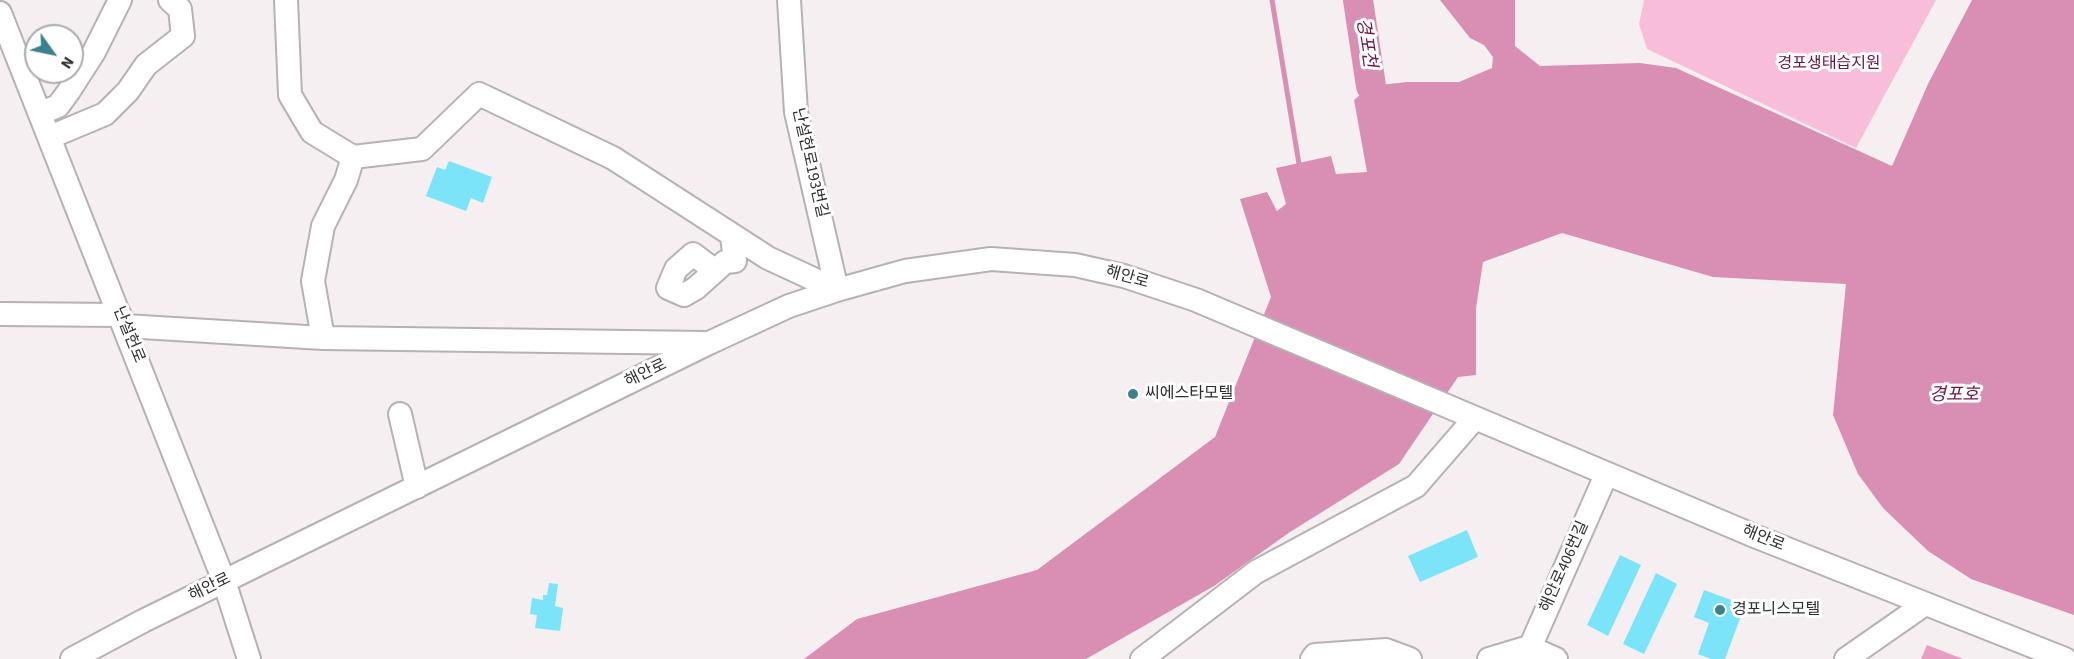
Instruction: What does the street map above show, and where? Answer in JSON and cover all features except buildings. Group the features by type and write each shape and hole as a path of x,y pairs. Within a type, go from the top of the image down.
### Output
{"street":[{"path":"41,113 58,106 69,91 94,52 120,0"},
{"path":"50,137 105,114 128,91 146,65 183,36 180,9 170,0"},
{"path":"286,0 290,95 312,132 352,157 422,149 478,94 613,158 768,258 837,290"},
{"name":"난설헌로193번길","path":"789,0 796,112 837,290"},
{"name":"난설헌로","path":"1,17 41,113 224,581 249,659"},
{"path":"323,338 313,281 323,226 346,180 352,157"},
{"path":"714,270 724,262 735,261 732,236"},
{"name":"해안로","path":"72,659 224,581 789,306 837,290 905,272 958,262 1022,260 1076,265 1124,276 1196,300 1606,475 2065,659"},
{"path":"0,314 122,320 323,338 709,343"},
{"path":"400,414 417,487"},
{"path":"1143,659 1256,572 1416,486 1469,415"},
{"name":"해안로406번길","path":"1527,653 1606,475"},
{"path":"1846,659 1925,604"},
{"path":"1312,659 1315,655 1386,650 1410,659"},
{"path":"1489,659 1527,653 1556,659"}],"green space":[{"name":"경포생태습지원","path":"1644,0 1936,0 1856,148 1647,49 1639,24"}],"shaded area":[{"path":"1927,645 1963,659 1921,659"}],"water":[{"name":"경포호","path":"1440,0 1515,0 1515,46 1540,66 1640,63 1676,68 1892,166 1928,84 1972,0 2074,0 2074,615 1971,579 1928,551 1883,508 1858,474 1833,415 1846,284 1713,277 1562,233 1483,262 1476,308 1476,375 1458,377 1399,464 1290,532 1214,586 1086,659 804,659 857,619 1037,570 1215,437 1271,297 1240,199 1267,192 1277,211 1286,204 1276,168 1331,156 1336,174 1367,172 1354,100 1371,86 1407,82 1459,82 1492,68 1493,57 1484,45 1470,38"}],"waterway":[{"path":"1272,0 1299,164"},
{"name":"경포천","path":"1358,0 1371,86"}],"place":[{"name":"씨에스타모텔","path":"1133,394"},
{"name":"경포니스모텔","path":"1720,610"}]}
